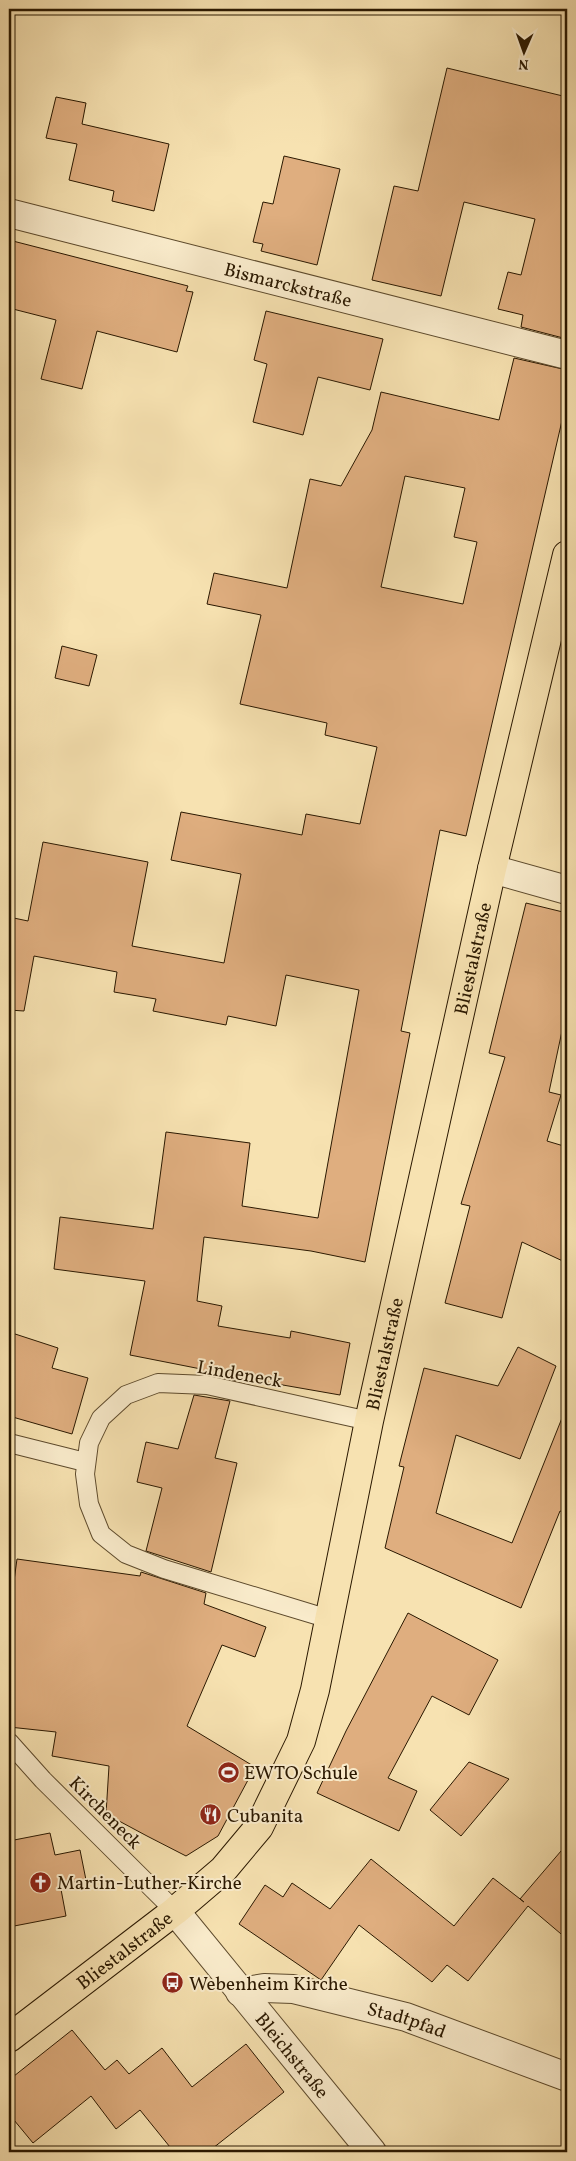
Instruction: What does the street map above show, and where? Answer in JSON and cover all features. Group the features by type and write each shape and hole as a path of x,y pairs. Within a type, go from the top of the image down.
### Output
{"main road":[{"name":"Bliestalstraße","path":"13,2029 176,1911 223,1870 259,1827 301,1741 315,1690 369,1421 492,869 567,555"}],"street":[{"name":"Bismarckstraße","path":"9,213 567,355"},
{"path":"492,869 567,890"},
{"name":"Bleichstraße","path":"176,1911 372,2152"},
{"name":"Stadtpfad","path":"240,1992 264,1988 293,1989 406,2017 567,2077"}],"lane":[{"name":"Lindeneck","path":"329,1619 164,1569 126,1554 102,1534 89,1504 85,1462 89,1443 101,1418 126,1395 158,1384 207,1384 369,1421"},
{"path":"9,1444 85,1462"},
{"name":"Kircheneck","path":"9,1742 43,1780 176,1911"}],"building":[{"path":"447,68 567,97 567,339 521,327 523,315 498,309 508,272 521,275 535,219 464,202 441,296 372,280 394,186 418,191"},
{"path":"56,97 86,103 82,124 169,144 154,211 112,201 114,191 69,180 77,144 46,138"},
{"path":"284,156 340,169 317,265 261,251 263,244 253,242 263,202 273,204"},
{"path":"9,240 188,286 186,291 193,292 177,352 97,331 82,389 41,379 56,320 9,308"},
{"path":"266,311 383,339 370,390 318,377 303,435 253,422 267,364 254,360"},
{"path":"514,358 567,370 567,399 466,836 440,830 401,1031 410,1033 365,1262 311,1251 204,1237 197,1301 222,1306 218,1326 290,1338 291,1331 350,1343 340,1395 237,1377 236,1381 200,1374 201,1369 130,1355 145,1281 54,1269 60,1217 153,1229 166,1132 250,1143 242,1206 318,1218 359,990 286,975 276,1026 228,1016 226,1025 153,1011 156,999 114,992 117,972 34,956 24,1011 9,1010 9,917 28,921 43,842 148,862 132,946 224,963 241,874 171,860 181,812 302,835 306,814 360,824 377,747 325,735 327,723 240,704 261,615 207,604 214,573 287,588 310,479 341,486 372,430 381,392 499,420","holes":["405,476 465,488 454,537 477,542 463,604 381,587"]},
{"path":"62,646 97,655 89,686 55,678"},
{"path":"526,903 567,913 567,1033 562,1031 549,1092 561,1095 547,1141 567,1147 567,1263 522,1242 502,1318 445,1303 470,1206 461,1204 505,1057 489,1053"},
{"path":"9,1332 58,1348 52,1368 88,1378 72,1434 9,1416"},
{"path":"518,1347 556,1366 520,1459 456,1435 436,1513 512,1543 567,1408 567,1513 560,1511 521,1608 385,1548 404,1467 399,1466 424,1368 498,1386"},
{"path":"194,1395 230,1401 215,1458 237,1463 211,1572 146,1551 162,1488 137,1482 146,1442 178,1449"},
{"path":"17,1559 140,1576 141,1572 206,1593 204,1604 266,1627 255,1657 222,1645 187,1726 255,1767 218,1836 186,1856 147,1836 106,1814 109,1766 52,1756 56,1732 9,1727 9,1644 11,1603"},
{"path":"408,1613 498,1660 469,1715 432,1696 388,1778 417,1791 399,1831 317,1793 346,1731"},
{"path":"469,1762 509,1779 461,1836 430,1810"},
{"name":"Martin-Luther-Kirche","path":"50,1833 55,1855 80,1850 86,1880 60,1884 66,1916 9,1927 9,1841"},
{"path":"567,1844 567,1939 528,1906 468,1981 447,1965 432,1982 359,1925 321,1980 239,1924 265,1885 283,1897 292,1883 330,1909 371,1859 454,1926 493,1878 520,1899"},
{"path":"72,2030 105,2070 117,2060 129,2074 162,2048 192,2087 246,2044 284,2092 208,2152 174,2152 140,2110 116,2129 91,2096 33,2143 9,2114 9,2080"}],"place":[{"name":"EWTO Schule","path":"228,1772"},
{"name":"Cubanita","path":"211,1815"},
{"name":"Martin-Luther-Kirche","path":"41,1882"},
{"name":"Webenheim Kirche","path":"173,1983"}]}
